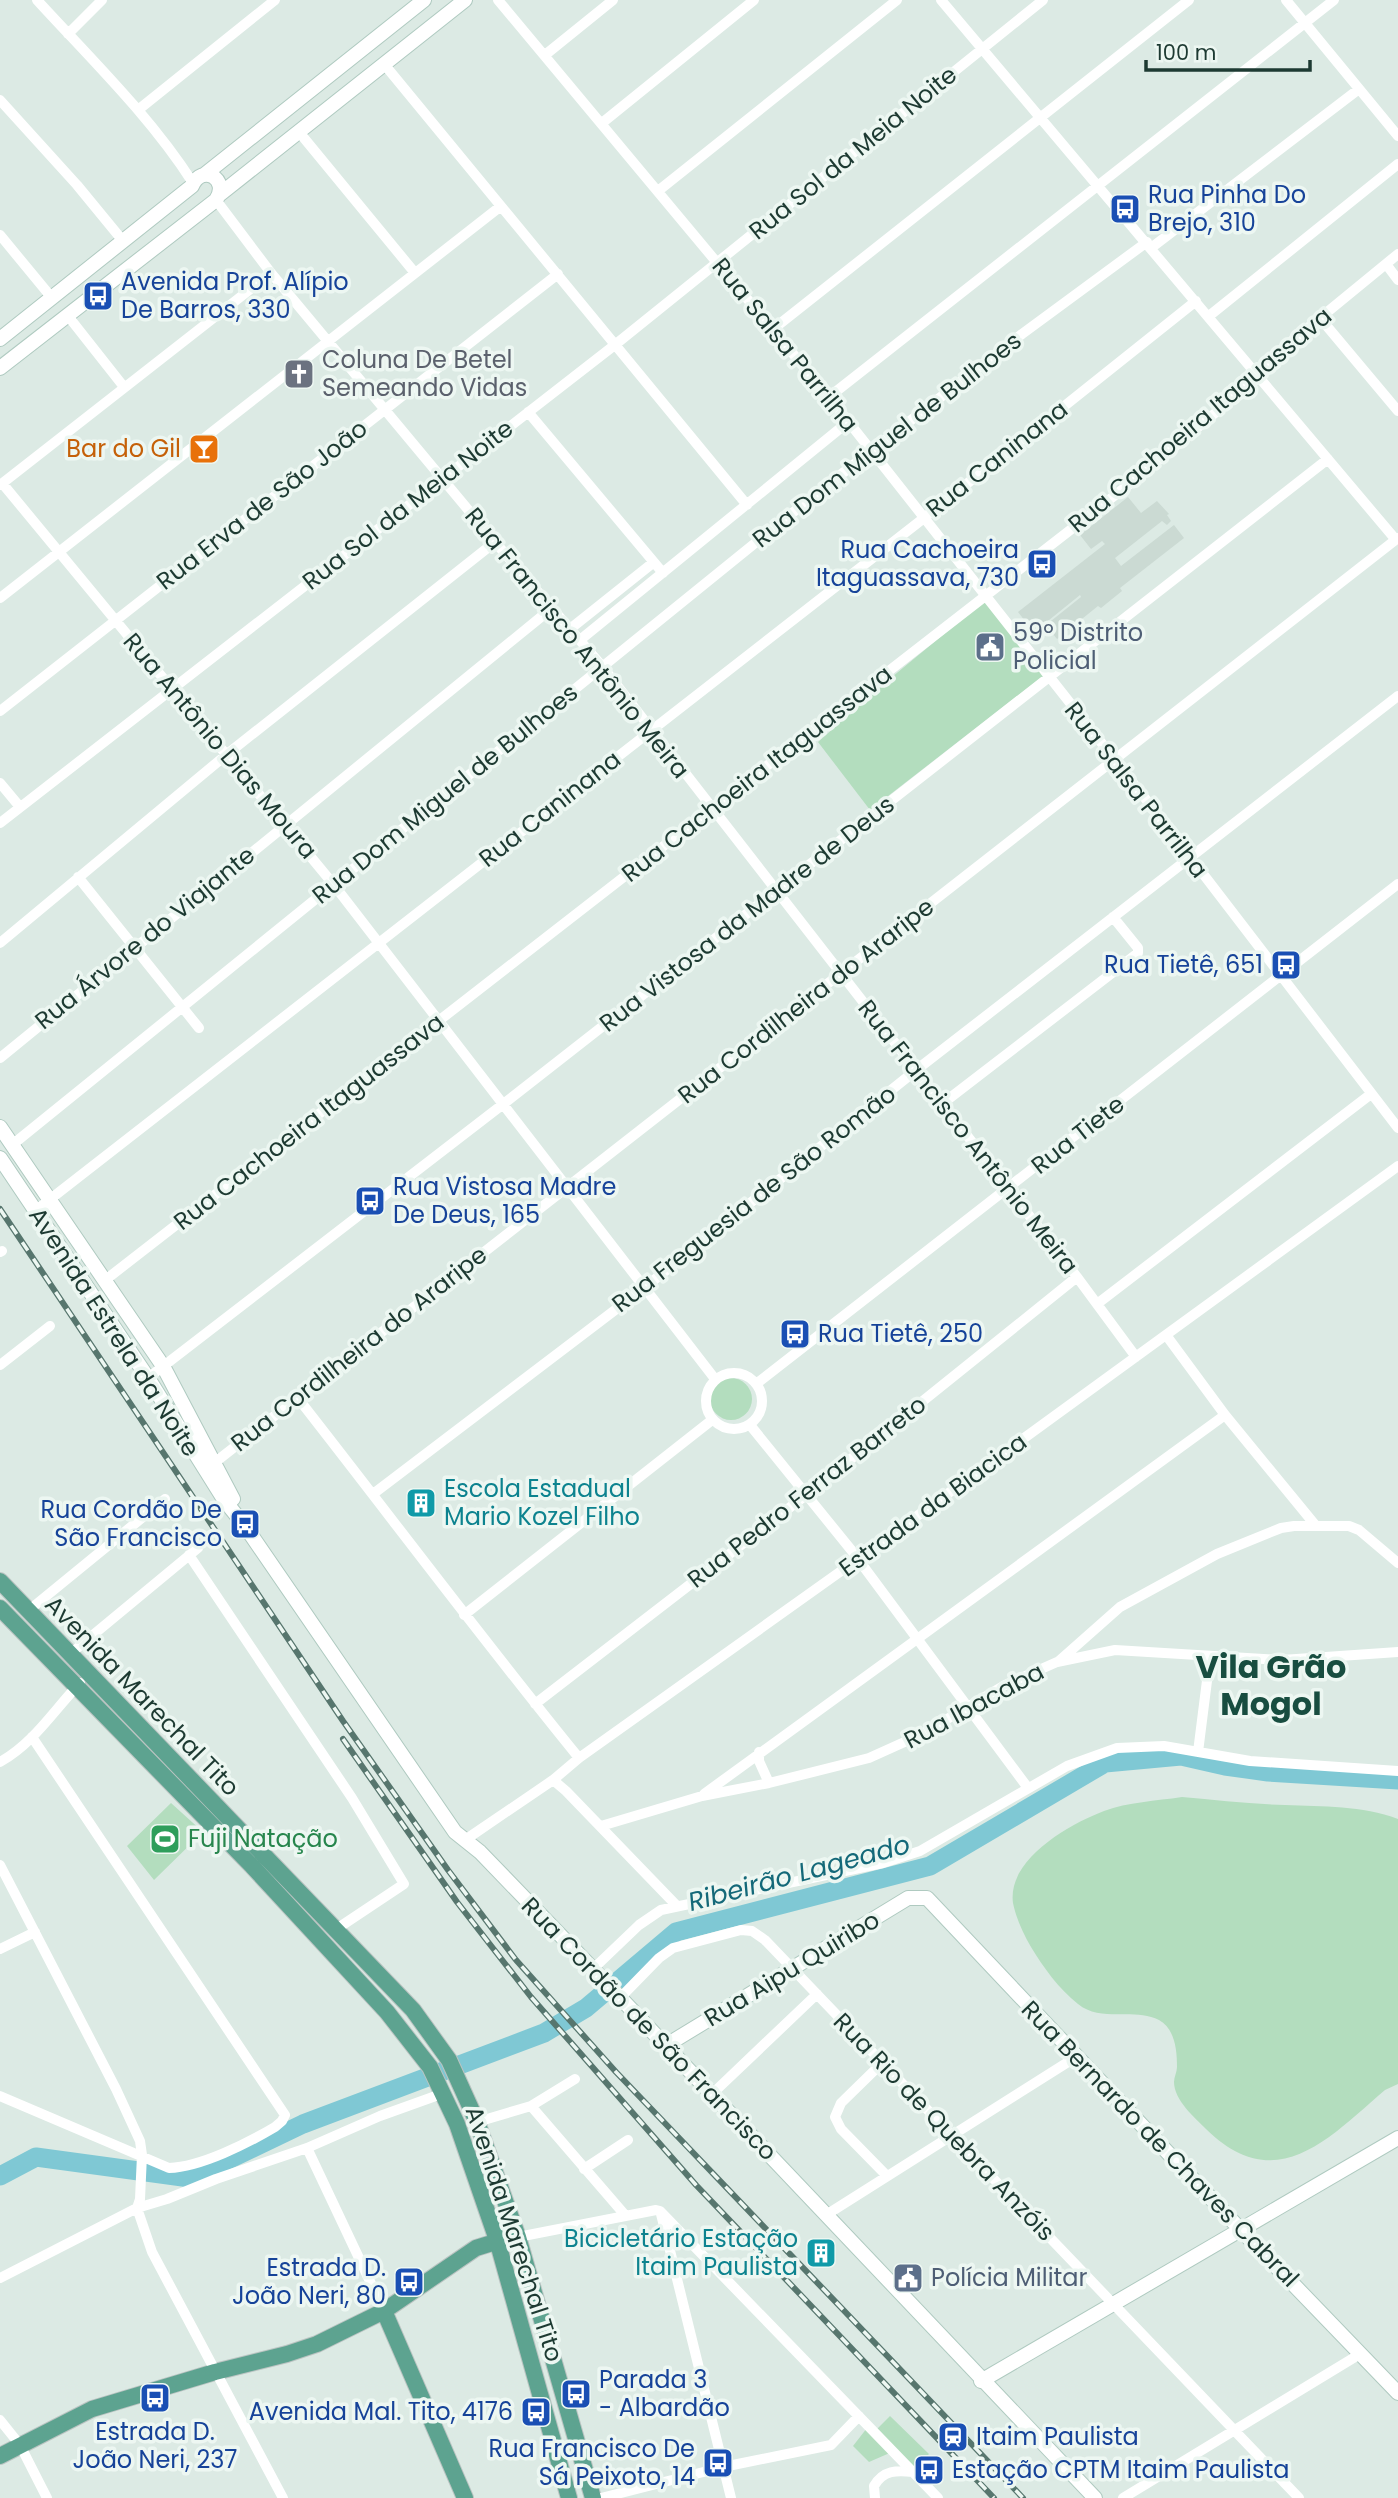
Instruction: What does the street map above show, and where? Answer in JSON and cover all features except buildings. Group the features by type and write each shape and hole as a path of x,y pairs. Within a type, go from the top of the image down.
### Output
{"main road":[{"name":"Avenida Marechal Tito","path":"0,1581 414,2010 449,2060 477,2122 518,2237 593,2498"},
{"name":"Avenida Marechal Tito","path":"0,1608 251,1866 387,2012 430,2067 442,2089 497,2240 569,2498"},
{"path":"0,2456 92,2409 317,2344 384,2311 459,2257 497,2240 518,2237"},
{"path":"384,2311 465,2498"}],"street":[{"path":"37,0 138,110 197,180"},
{"path":"68,34 102,0"},
{"path":"138,110 275,0"},
{"path":"0,339 424,0"},
{"path":"0,368 466,0"},
{"name":"Rua Salsa Parrilha","path":"498,0 829,397 1115,760 1398,1128"},
{"path":"545,55 612,0"},
{"path":"602,123 754,0"},
{"path":"658,191 897,0"},
{"path":"941,0 1397,539"},
{"name":"Rua Sol da Meia Noite","path":"0,823 615,344 1043,0"},
{"path":"772,330 1189,0"},
{"path":"1286,0 1398,136"},
{"path":"829,397 1334,0"},
{"path":"384,64 747,505"},
{"name":"Rua Dom Miguel de Bulhoes","path":"12,1145 871,451 1038,321 1277,153 1359,89"},
{"path":"0,100 123,240"},
{"path":"299,132 415,273"},
{"path":"1209,316 1398,164"},
{"path":"197,180 215,178 220,189 215,199"},
{"path":"197,180 193,196 196,200 215,199"},
{"name":"Rua Francisco Antônio Meira","path":"215,199 271,272 495,542 602,666 1009,1189 1136,1357"},
{"path":"0,598 500,206"},
{"path":"0,235 52,298"},
{"name":"Rua Cachoeira Itaguassava","path":"104,1281 1132,482 1200,426 1256,371 1398,254"},
{"path":"1386,264 1398,280"},
{"path":"1,484 271,272"},
{"name":"Rua Erva de São João","path":"0,711 558,274"},
{"name":"Rua Caninana","path":"35,1211 924,518 1196,301"},
{"path":"68,316 124,387"},
{"path":"1320,318 1398,411"},
{"path":"528,412 663,573"},
{"path":"580,640 848,422"},
{"name":"Rua Vistosa da Madre de Deus","path":"148,1378 777,891 1328,459"},
{"name":"Rua Antônio Dias Moura","path":"1,484 334,885 715,1379"},
{"name":"Rua Cordilheira do Araripe","path":"210,1467 296,1397 1397,539"},
{"path":"0,943 226,755 495,542"},
{"path":"570,629 654,562"},
{"name":"Rua Árvore do Viajante","path":"0,1058 552,608"},
{"name":"Rua Freguesia de São Romão","path":"373,1493 644,1288 915,1071 1398,696"},
{"path":"0,783 20,807"},
{"path":"78,877 199,1028"},
{"name":"Rua Tiete","path":"756,1384 1398,884"},
{"path":"942,1104 1138,953 1138,948 1113,917"},
{"path":"1097,1304 1371,1094"},
{"name":"Avenida Estrela da Noite","path":"0,1127 163,1366 210,1467"},
{"name":"Avenida Estrela da Noite","path":"0,1158 210,1467"},
{"name":"Estrada da Biacica","path":"465,1840 553,1780 579,1758 858,1559 1398,1166"},
{"name":"Rua Pedro Ferraz Barreto","path":"535,1704 806,1495 1077,1277"},
{"path":"0,1365 50,1326"},
{"path":"1166,1335 1225,1415 1316,1525"},
{"path":"732,1373 749,1377 756,1384 760,1392 761,1410 750,1425 734,1430 726,1429 712,1420 705,1404 709,1386 715,1379 732,1373"},
{"path":"296,1397 373,1493 464,1615 579,1758"},
{"path":"702,1796 1225,1415"},
{"path":"464,1615 712,1420"},
{"path":"750,1425 858,1559 1028,1788"},
{"name":"Rua Cordão de São Francisco","path":"210,1467 245,1526 455,1832 480,1852 596,1972 981,2381 1095,2498"},
{"path":"28,1611 165,1499"},
{"path":"1057,1662 1120,1607 1217,1554 1281,1528 1349,1526 1359,1530 1398,1563"},
{"path":"70,1654 194,1551 404,1884 335,1930"},
{"path":"1085,1637 1091,1655"},
{"name":"Rua Ibacaba","path":"601,1826 702,1796 769,1783 869,1758 900,1746 1005,1685 1057,1662 1115,1650 1282,1660 1398,1652"},
{"path":"1198,1752 1210,1657"},
{"path":"0,1762 14,1754 32,1737 89,1674"},
{"path":"0,2096 142,2155 162,2166 177,2168 214,2156 268,2131 282,2121 285,2112 32,1737"},
{"path":"596,1972 651,1916 661,1910 883,1863 920,1851 1067,1766 1117,1748 1164,1746 1283,1764 1398,1772"},
{"path":"759,1752 762,1770 769,1783"},
{"path":"553,1780 677,1906"},
{"path":"0,1865 116,2089 140,2141 142,2155 138,2203 152,2252 283,2498"},
{"name":"Rua Aipu Quiribo","path":"665,2046 908,1898 921,1896"},
{"name":"Rua Bernardo de Chaves Cabral","path":"921,1896 931,1901 1240,2230 1398,2393"},
{"name":"Rua Rio de Quebra Anzóis","path":"617,1994 673,1948 741,1930 752,1931 765,1940 1299,2498"},
{"path":"0,1949 35,1932"},
{"path":"711,2095 817,1994"},
{"path":"827,2215 1076,2057"},
{"path":"883,2062 841,2103 835,2117 841,2129 887,2176"},
{"path":"477,2122 531,2106 575,2079"},
{"path":"0,2278 138,2203 167,2199 307,2148 442,2089"},
{"path":"531,2106 625,2215"},
{"path":"981,2381 1398,2138"},
{"path":"584,2169 628,2140"},
{"path":"307,2148 384,2311"},
{"path":"518,2237 625,2215 660,2211 938,2498"},
{"path":"660,2211 731,2498"},
{"path":"1123,2498 1360,2354"},
{"path":"601,2498 723,2467 831,2445 859,2416"},
{"path":"0,2420 20,2445 47,2498"},
{"path":"875,2498 874,2486 883,2475 897,2471 913,2472"}],"shaded area":[{"path":"1128,497 1141,513 1157,501 1169,514 1167,515 1171,521 1167,525 1162,521 1115,558 1121,566 1174,525 1184,538 1120,588 1122,591 1101,608 1098,606 1057,639 1046,625 1081,597 1080,595 1028,637 1023,631 1029,626 1018,612 1105,544 1102,541 1091,549 1080,535"}],"green space":[{"path":"985,600 1043,676 870,810 818,742"},
{"path":"731,1378 746,1384 752,1399 746,1414 731,1420 716,1414 710,1399 716,1384"},
{"path":"1182,1797 1356,1809 1398,1819 1398,2084 1385,2090 1322,2142 1279,2160 1256,2159 1231,2149 1206,2129 1177,2095 1174,2082 1177,2067 1176,2047 1169,2029 1149,2016 1097,2013 1078,2004 1058,1985 1031,1947 1013,1903 1014,1887 1020,1872 1030,1858 1059,1834 1113,1808"},
{"name":"Fuji Natação","path":"171,1803 203,1832 154,1880 127,1846"},
{"path":"890,2416 929,2454 913,2470 892,2452 869,2462 853,2446 867,2428 876,2430"}],"waterway":[{"name":"Ribeirão Lageado","path":"0,2176 36,2157 190,2178 303,2124 544,2033 586,2008 676,1932 930,1866 1105,1763 1181,1756 1268,1772 1398,1780"}],"railway":[{"path":"0,1209 343,1721 448,1870 516,1960 616,2072 1023,2498"},
{"path":"343,1739 457,1902 531,1997 696,2185 994,2498"}],"place":[{"name":"Rua Pinha Do Brejo, 310","path":"1125,209"},
{"name":"Avenida Prof. Alípio De Barros, 330","path":"98,296"},
{"name":"Coluna De Betel Semeando Vidas","path":"299,374"},
{"name":"Bar do Gil","path":"204,449"},
{"name":"Rua Cachoeira Itaguassava, 730","path":"1042,564"},
{"name":"59º Distrito Policial","path":"990,647"},
{"name":"Rua Tietê, 651","path":"1286,965"},
{"name":"Rua Vistosa Madre De Deus, 165","path":"370,1201"},
{"name":"Rua Tietê, 250","path":"795,1334"},
{"name":"Escola Estadual Mario Kozel Filho","path":"421,1503"},
{"name":"Rua Cordão De São Francisco","path":"245,1524"},
{"name":"Fuji Natação","path":"165,1839"},
{"name":"Bicicletário Estação Itaim Paulista","path":"821,2253"},
{"name":"Polícia Militar","path":"908,2278"},
{"name":"Estrada D. João Neri, 80","path":"409,2282"},
{"name":"Parada 3 - Albardão","path":"576,2394"},
{"name":"Estrada D. João Neri, 237","path":"155,2398"},
{"name":"Avenida Mal. Tito, 4176","path":"536,2412"},
{"name":"Itaim Paulista","path":"953,2437"},
{"name":"Rua Francisco De Sá Peixoto, 14","path":"718,2463"},
{"name":"Estação CPTM Itaim Paulista","path":"929,2470"}],"district":[{"name":"Vila Grão Mogol","path":"1271,1686"}]}
